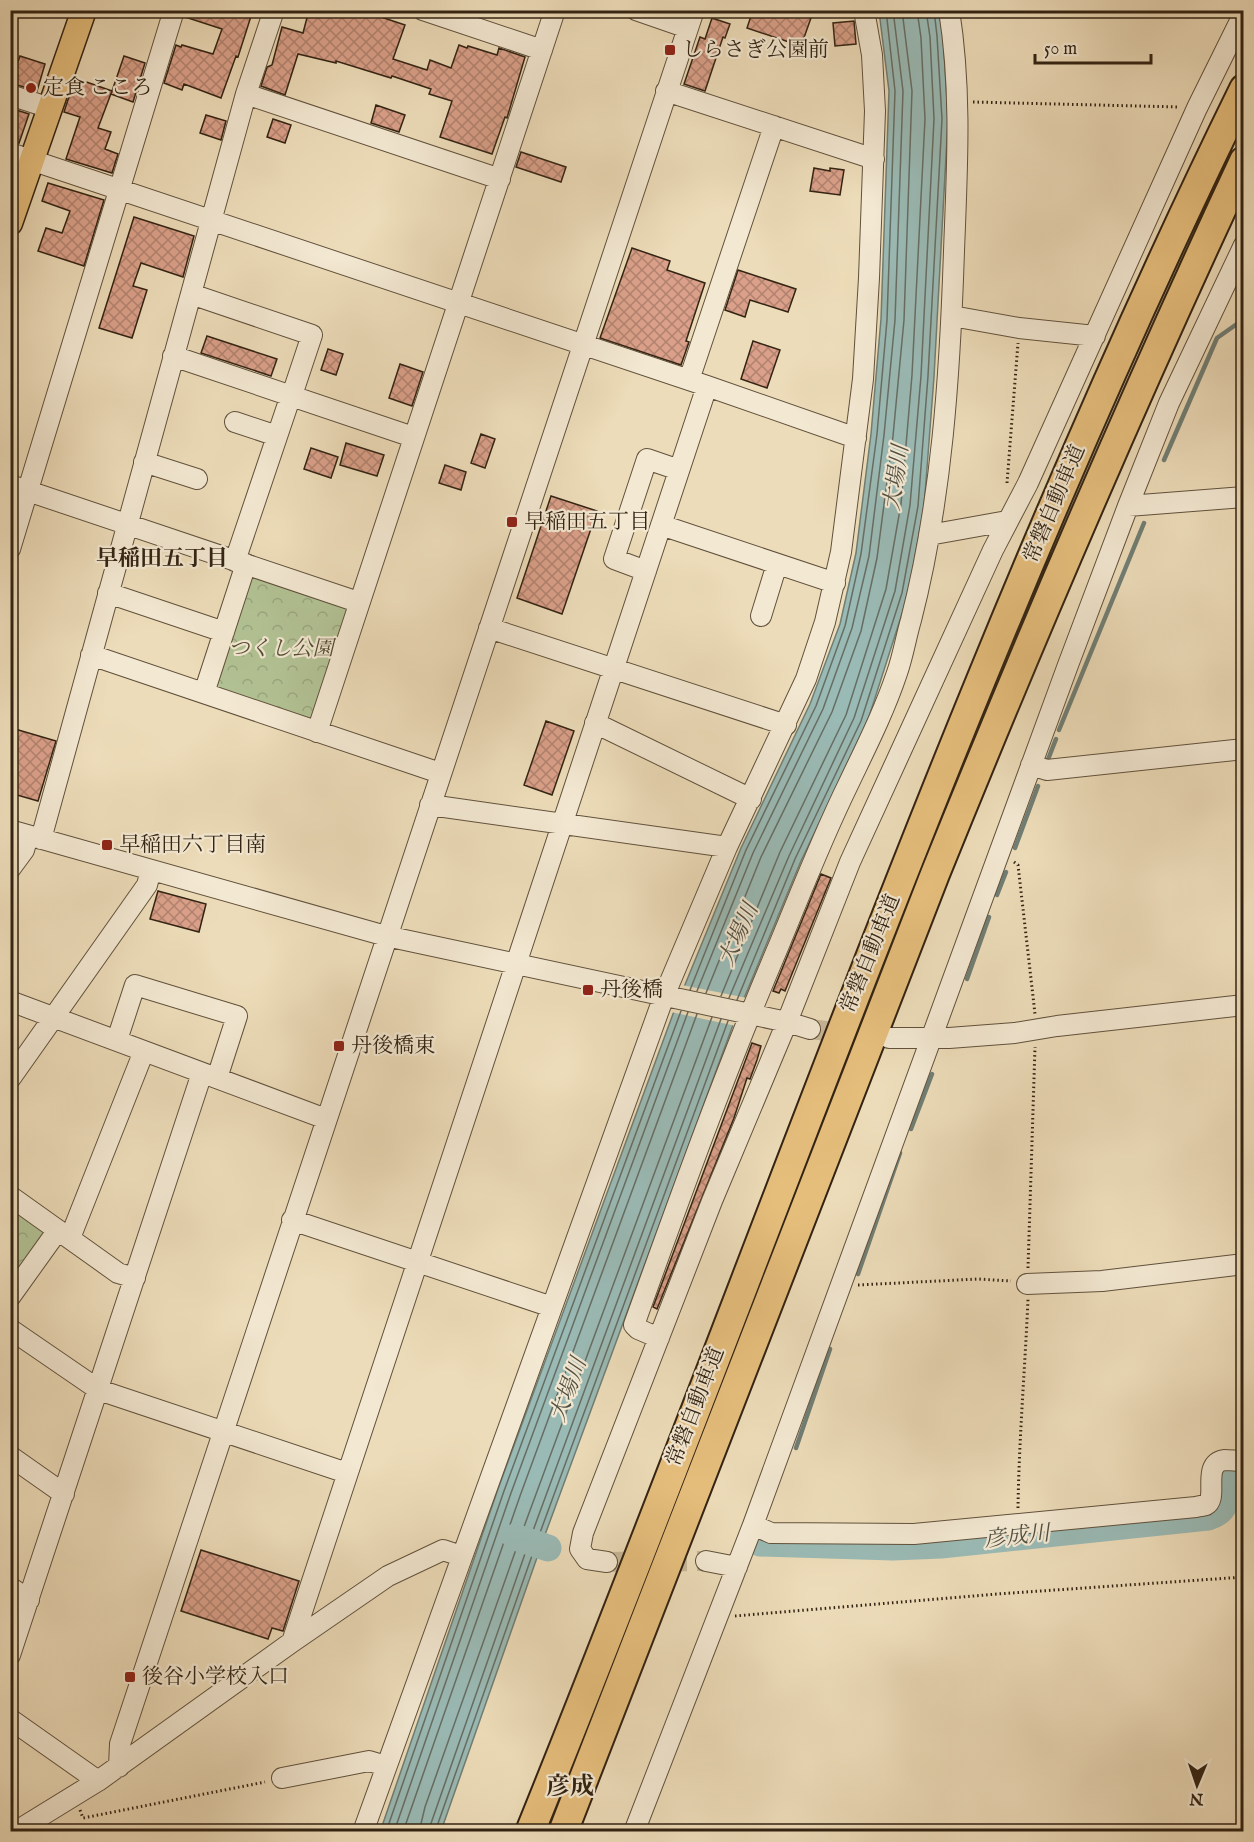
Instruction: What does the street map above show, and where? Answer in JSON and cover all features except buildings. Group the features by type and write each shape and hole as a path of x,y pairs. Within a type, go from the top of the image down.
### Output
{"highway":[{"name":"常磐自動車道","path":"530,1832 687,1433 848,1012 962,725 1055,501 1156,275 1244,89"},
{"name":"常磐自動車道","path":"563,1832 994,727 1089,501 1244,161"}],"main road":[{"path":"10,223 21,156 50,108 84,10"}],"street":[{"path":"10,549 19,488 120,188 174,10"},
{"path":"10,869 24,850 27,835 91,656 246,94 274,10"},
{"path":"423,10 460,16 542,50"},
{"path":"316,732 555,10"},
{"path":"119,1767 120,1744 691,19 636,10"},
{"path":"659,1338 638,1329 634,1324 748,1014 844,793 868,747 897,673 919,587 929,535 942,434 952,316 959,102 955,46 949,10"},
{"path":"363,1832 461,1556 668,997 727,847 807,679 835,582 863,379 874,159 875,111 872,55 859,12"},
{"path":"608,1562 587,1559 580,1549 583,1533 712,1201 787,1022 849,861 1006,521 1028,483 1197,108 1244,13"},
{"path":"666,91 874,159"},
{"path":"10,94 50,108"},
{"path":"246,94 500,178"},
{"path":"292,1642 679,470 698,383 774,126"},
{"path":"21,156 856,438"},
{"path":"634,1832 753,1525 1128,506 1169,403 1244,245"},
{"path":"191,294 312,335 277,436 240,562 224,632 204,693"},
{"path":"952,316 1019,328 1095,336"},
{"path":"173,356 413,437"},
{"path":"235,422 277,436"},
{"path":"646,571 615,559 643,470 647,459 679,470"},
{"path":"144,462 197,479"},
{"path":"19,488 358,602"},
{"path":"1128,506 1244,497"},
{"path":"929,535 1006,521"},
{"path":"661,525 835,582"},
{"path":"761,616 777,564"},
{"path":"108,593 224,632"},
{"path":"489,628 786,725"},
{"path":"91,656 440,773"},
{"path":"595,723 751,799"},
{"path":"1031,765 1047,770 1244,749"},
{"path":"844,793 882,791"},
{"path":"430,804 727,847"},
{"path":"27,835 386,936 787,1022 813,1023"},
{"path":"10,1078 19,1050 54,1017 147,885 152,870"},
{"path":"10,1655 135,1278 210,1076 237,1016 135,985 117,1040"},
{"path":"10,1001 326,1119"},
{"path":"892,1033 949,1038 1244,1005"},
{"path":"10,1297 64,1234 144,1051"},
{"path":"10,1196 118,1273 135,1278"},
{"path":"292,1220 552,1307"},
{"path":"1027,1283 1102,1281 1244,1264"},
{"path":"10,1329 99,1390 347,1473"},
{"path":"10,1456 64,1494"},
{"path":"753,1525 771,1533 914,1534 1206,1505 1210,1497 1213,1469 1218,1463 1224,1460 1244,1461"},
{"path":"15,1832 119,1767 388,1576 443,1550 461,1556"},
{"path":"706,1561 737,1567"},
{"path":"10,1587 29,1600"},
{"path":"10,1719 98,1781"},
{"path":"282,1778 369,1761 386,1766"}],"path":[{"path":"959,102 1197,108"},
{"path":"1006,521 1019,328"},
{"path":"1000,852 1018,865 1036,1030 1024,1398 1020,1430 1017,1525"},
{"path":"841,1281 855,1286 978,1279 1027,1283"},
{"path":"718,1613 733,1616 997,1594 1244,1577"},
{"path":"75,1796 83,1818 282,1778"}],"green space":[{"name":"つくし公園","path":"249,575 350,608 311,724 211,689"},
{"path":"11,1205 49,1233 11,1284"}],"water":[{"name":"大場川","path":"879,11 939,11 943,35 948,119 934,377 924,507 908,595 867,723 801,861 733,1025 546,1532 441,1831 380,1832 498,1489 673,1014 741,848 810,704 840,624 856,553 871,434 881,319 889,91"}],"pier":[{"name":"丹後橋","path":"682,985 747,998 736,1026 671,1012"}],"waterway":[{"path":"1164,460 1217,338 1244,319"},
{"path":"1059,730 1144,523"},
{"path":"1047,762 1056,739"},
{"path":"1015,848 1038,786"},
{"path":"997,895 1006,872"},
{"path":"967,979 989,917"},
{"path":"911,1129 932,1074"},
{"path":"858,1274 900,1153"},
{"path":"796,1448 830,1349"},
{"name":"彦成川","path":"760,1543 893,1547 941,1545 1208,1517 1216,1514 1224,1505 1230,1475 1244,1473"},
{"name":"彦成川","path":"515,1537 548,1548"}],"tunnel":[{"path":"810,1029 884,1038"},
{"path":"607,1562 706,1561"}],"place":[{"name":"しらさぎ公園前","path":"670,50"},
{"name":"定食 こころ","path":"31,88"},
{"name":"早稲田五丁目","path":"512,522"},
{"name":"早稲田六丁目南","path":"107,845"},
{"name":"丹後橋","path":"588,990"},
{"name":"丹後橋東","path":"339,1046"},
{"name":"後谷小学校入口","path":"130,1677"}],"district":[{"name":"早稲田五丁目","path":"162,559"},
{"name":"彦成","path":"570,1787"}]}
